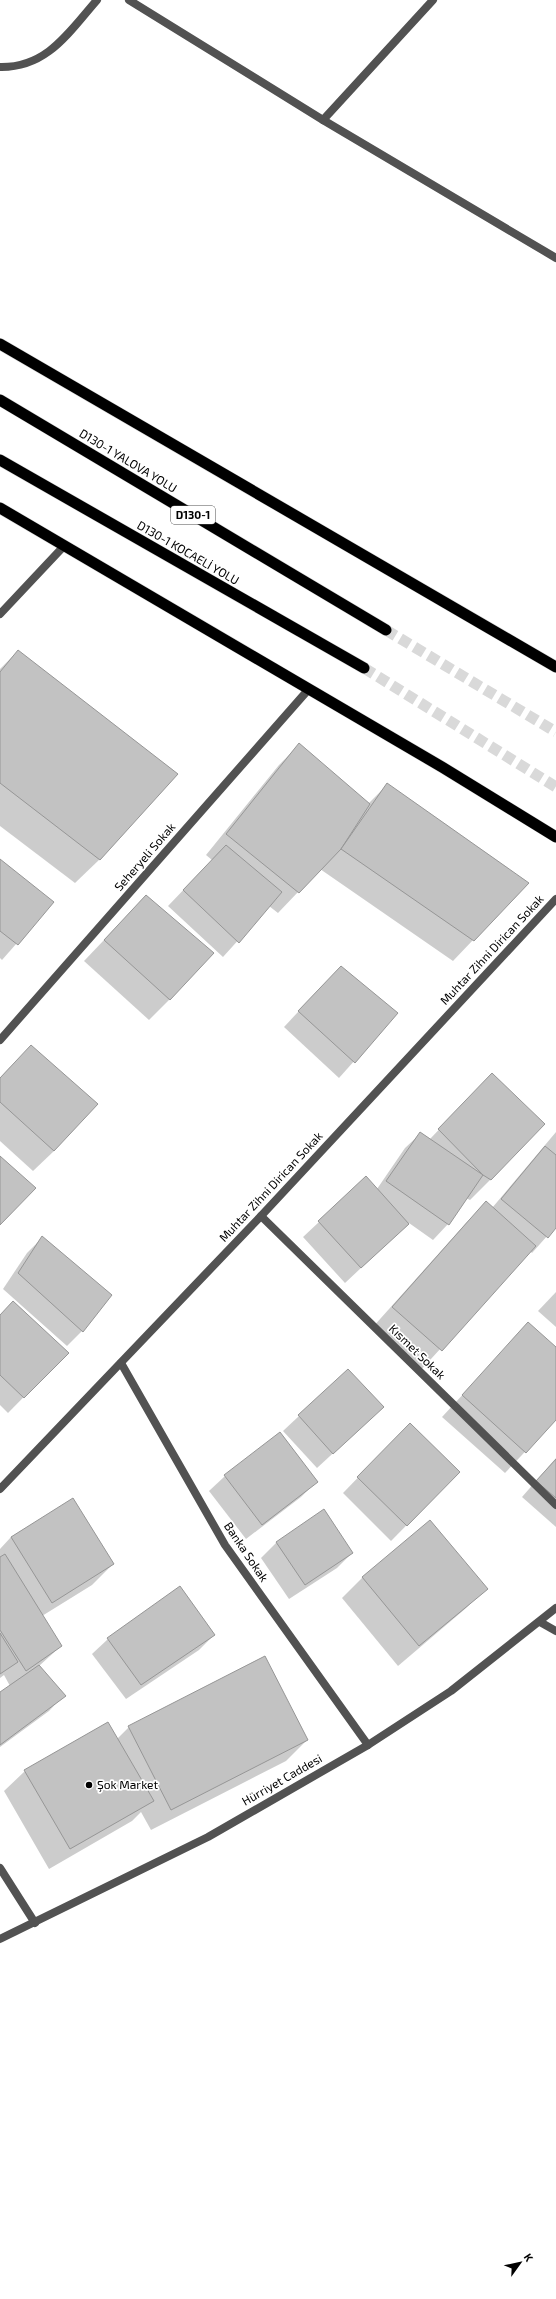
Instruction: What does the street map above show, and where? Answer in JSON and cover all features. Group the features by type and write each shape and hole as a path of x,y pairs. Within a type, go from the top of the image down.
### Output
{"highway":[{"path":"0,344 556,667"},
{"name":"D130-1 YALOVA YOLU","path":"0,400 386,630"},
{"name":"D130-1 KOCAELİ YOLU","path":"0,460 364,668"},
{"path":"0,508 308,690 442,766 556,837"}],"street":[{"path":"0,67 25,64 43,57 56,46 97,0"},
{"path":"129,0 323,120 556,258"},
{"path":"323,120 433,0"},
{"path":"0,614 64,546"},
{"name":"Seheryeli Sokak","path":"0,1040 308,690"},
{"name":"Muhtar Zihni Dirican Sokak","path":"0,1489 261,1216 556,899"},
{"name":"Kısmet Sokak","path":"261,1216 556,1505"},
{"name":"Banka Sokak","path":"121,1363 225,1545 368,1745"},
{"name":"Hürriyet Caddesi","path":"0,1939 208,1836 368,1745 451,1691 556,1608"},
{"path":"540,1622 556,1631"},
{"path":"0,1868 35,1922"}],"building":[{"path":"18,650 178,774 100,860 0,783 0,672"},
{"path":"299,743 370,804 341,849 299,893 226,834"},
{"path":"387,783 529,883 474,941 341,849"},
{"path":"226,845 282,892 239,943 183,890"},
{"path":"0,859 54,902 18,945 0,931"},
{"path":"146,895 214,953 170,1000 104,940"},
{"path":"341,966 398,1013 355,1063 298,1011"},
{"path":"31,1045 98,1104 54,1151 0,1102 0,1078"},
{"path":"492,1073 545,1124 491,1180 483,1175 438,1129"},
{"path":"420,1132 483,1175 449,1225 386,1181"},
{"path":"545,1146 556,1155 556,1228 548,1238 501,1199"},
{"path":"0,1156 36,1188 0,1225"},
{"path":"366,1176 409,1224 361,1268 318,1221"},
{"path":"486,1201 536,1246 442,1351 392,1307"},
{"path":"42,1236 112,1295 83,1332 18,1273"},
{"path":"13,1301 69,1353 24,1398 0,1375 0,1315"},
{"path":"528,1322 556,1347 556,1420 526,1453 462,1395"},
{"path":"348,1369 384,1407 333,1454 298,1415"},
{"path":"410,1423 460,1472 407,1526 357,1477"},
{"path":"280,1432 318,1482 262,1525 224,1475"},
{"path":"556,1459 556,1498 536,1481"},
{"path":"73,1498 114,1564 52,1603 11,1537"},
{"path":"324,1509 353,1553 305,1585 276,1542"},
{"path":"430,1520 488,1589 419,1646 362,1577"},
{"path":"5,1554 62,1646 26,1671 0,1630 0,1557"},
{"path":"180,1586 215,1635 141,1685 107,1638"},
{"path":"0,1633 18,1662 0,1674"},
{"path":"265,1656 308,1740 171,1810 128,1726"},
{"path":"39,1665 66,1696 0,1745 0,1692"},
{"name":"Şok Market","path":"108,1722 154,1801 70,1849 24,1770"}],"tunnel":[{"path":"386,630 556,732"},
{"path":"364,668 556,787"}],"place":[{"name":"Şok Market","path":"89,1785"}]}
